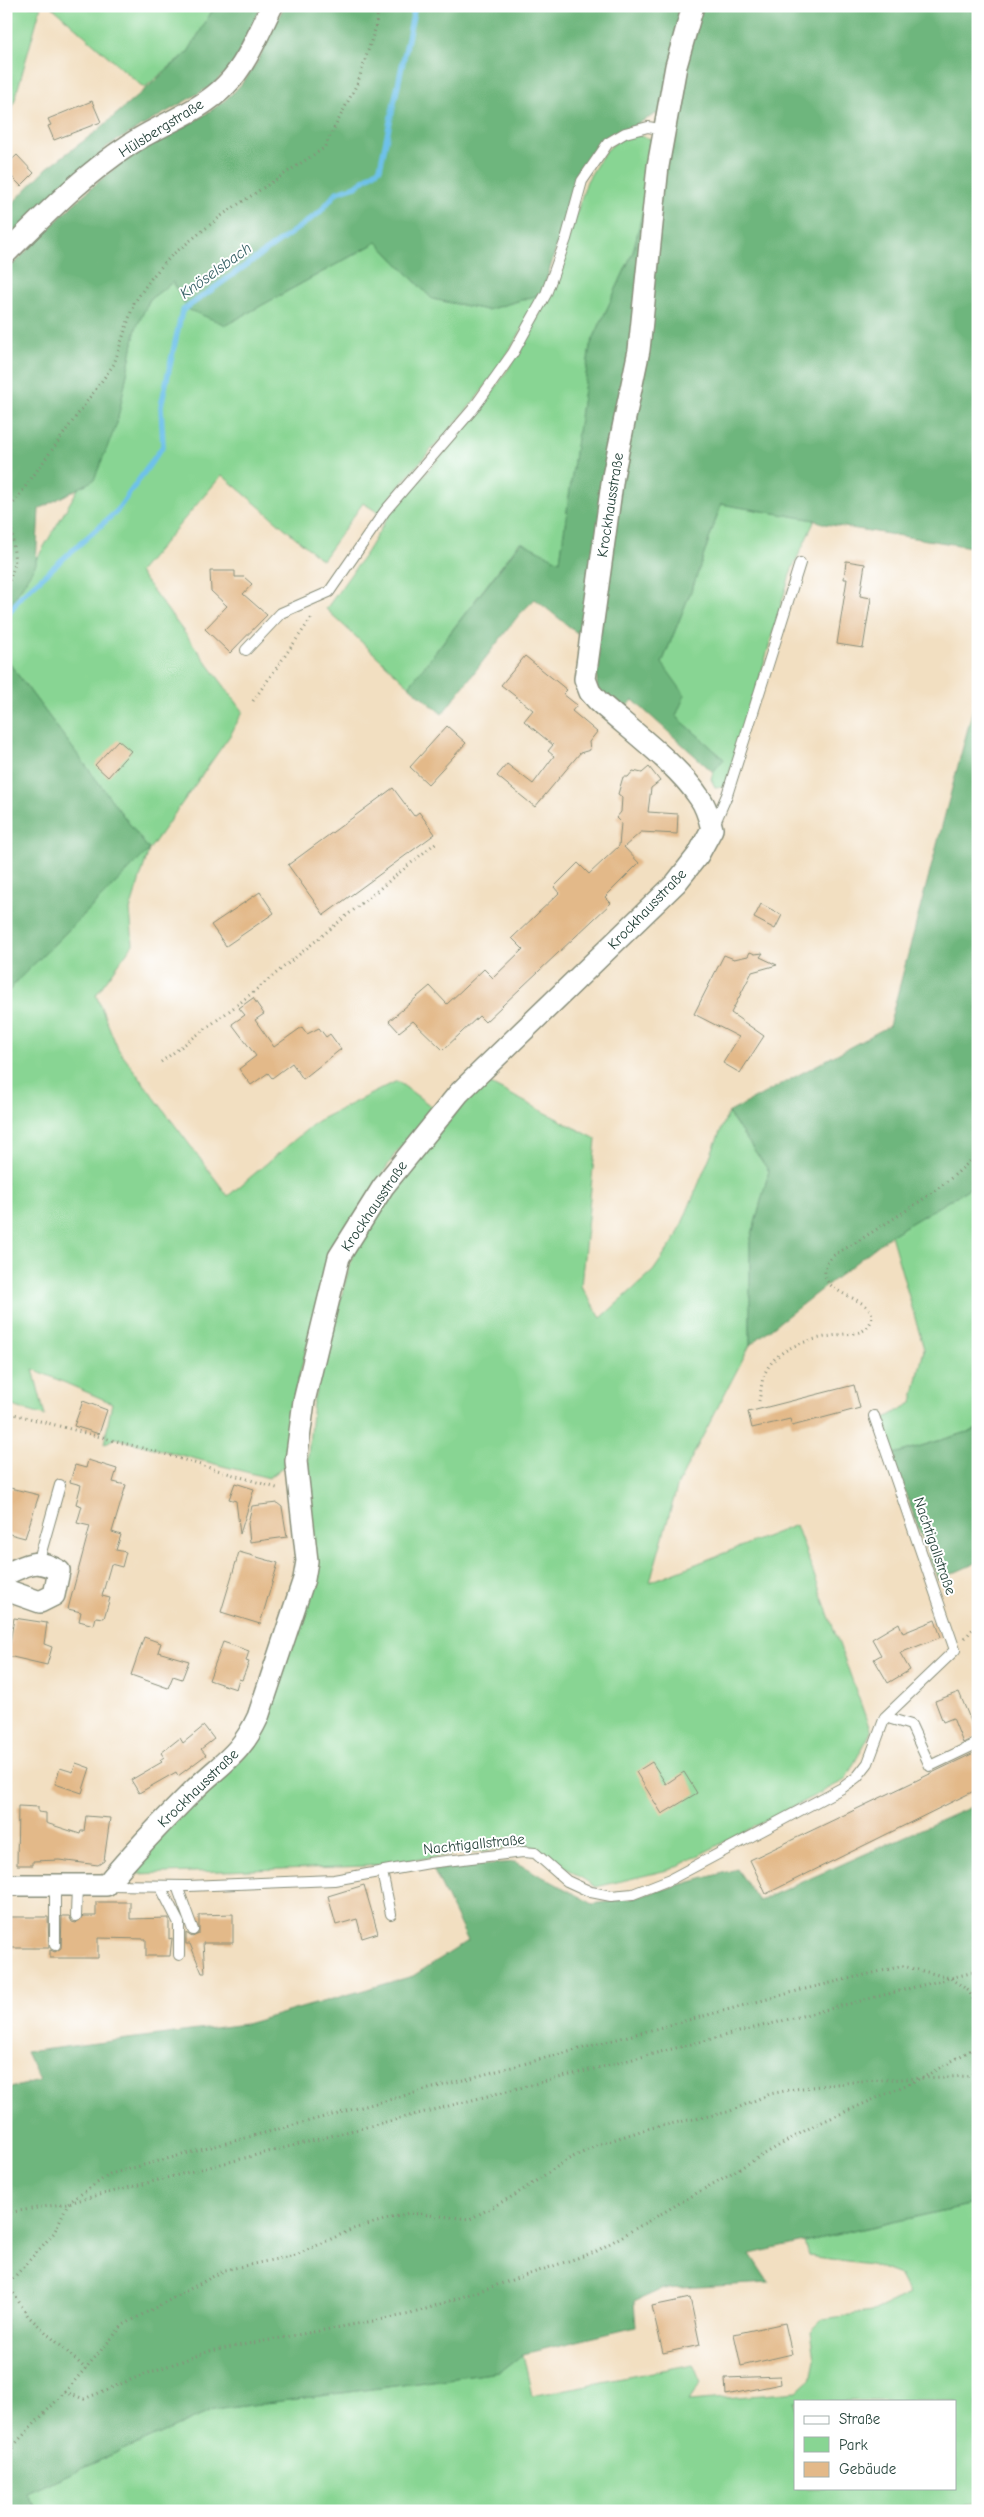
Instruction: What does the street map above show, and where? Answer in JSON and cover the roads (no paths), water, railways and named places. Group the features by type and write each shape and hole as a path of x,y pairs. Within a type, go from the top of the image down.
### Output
{"street":[{"name":"Hülsbergstraße","path":"6,253 75,186 129,145 200,104 226,85 245,60 272,6"},
{"name":"Krockhausstraße","path":"106,1885 137,1847 197,1787 231,1758 248,1738 258,1717 304,1579 307,1561 305,1534 298,1495 296,1461 304,1401 339,1257 384,1187 458,1093 676,883 698,854 712,829 708,814 699,796 676,771 598,701 590,692 585,679 613,476 639,350 647,261 664,130 676,66 693,6"},
{"path":"6,1574 33,1562 49,1565 59,1571 54,1595 40,1602 6,1590"},
{"path":"6,1885 106,1885"}],"lane":[{"path":"246,650 281,613 329,592 385,511 473,409 513,353 546,294 566,239 582,181 608,142 625,133 648,127 664,130"},
{"path":"712,829 727,795 800,563"},
{"name":"Nachtigallstraße","path":"106,1885 177,1886 334,1880 429,1863 529,1852 535,1853 566,1881 591,1892 611,1896 633,1894 671,1879 842,1788 857,1777 868,1763 885,1717 955,1650 874,1416"},
{"path":"38,1563 60,1485"},
{"path":"885,1717 911,1725 930,1766 978,1743"},
{"path":"382,1872 391,1914"},
{"path":"55,1885 55,1945"},
{"path":"76,1916 77,1885"},
{"path":"160,1886 179,1923 179,1955"},
{"path":"177,1886 194,1930"}],"waterway":[{"name":"Knöselsbach","path":"6,617 21,596 116,512 163,446 161,406 182,311 319,213 337,192 356,186 380,168 415,6"}]}
